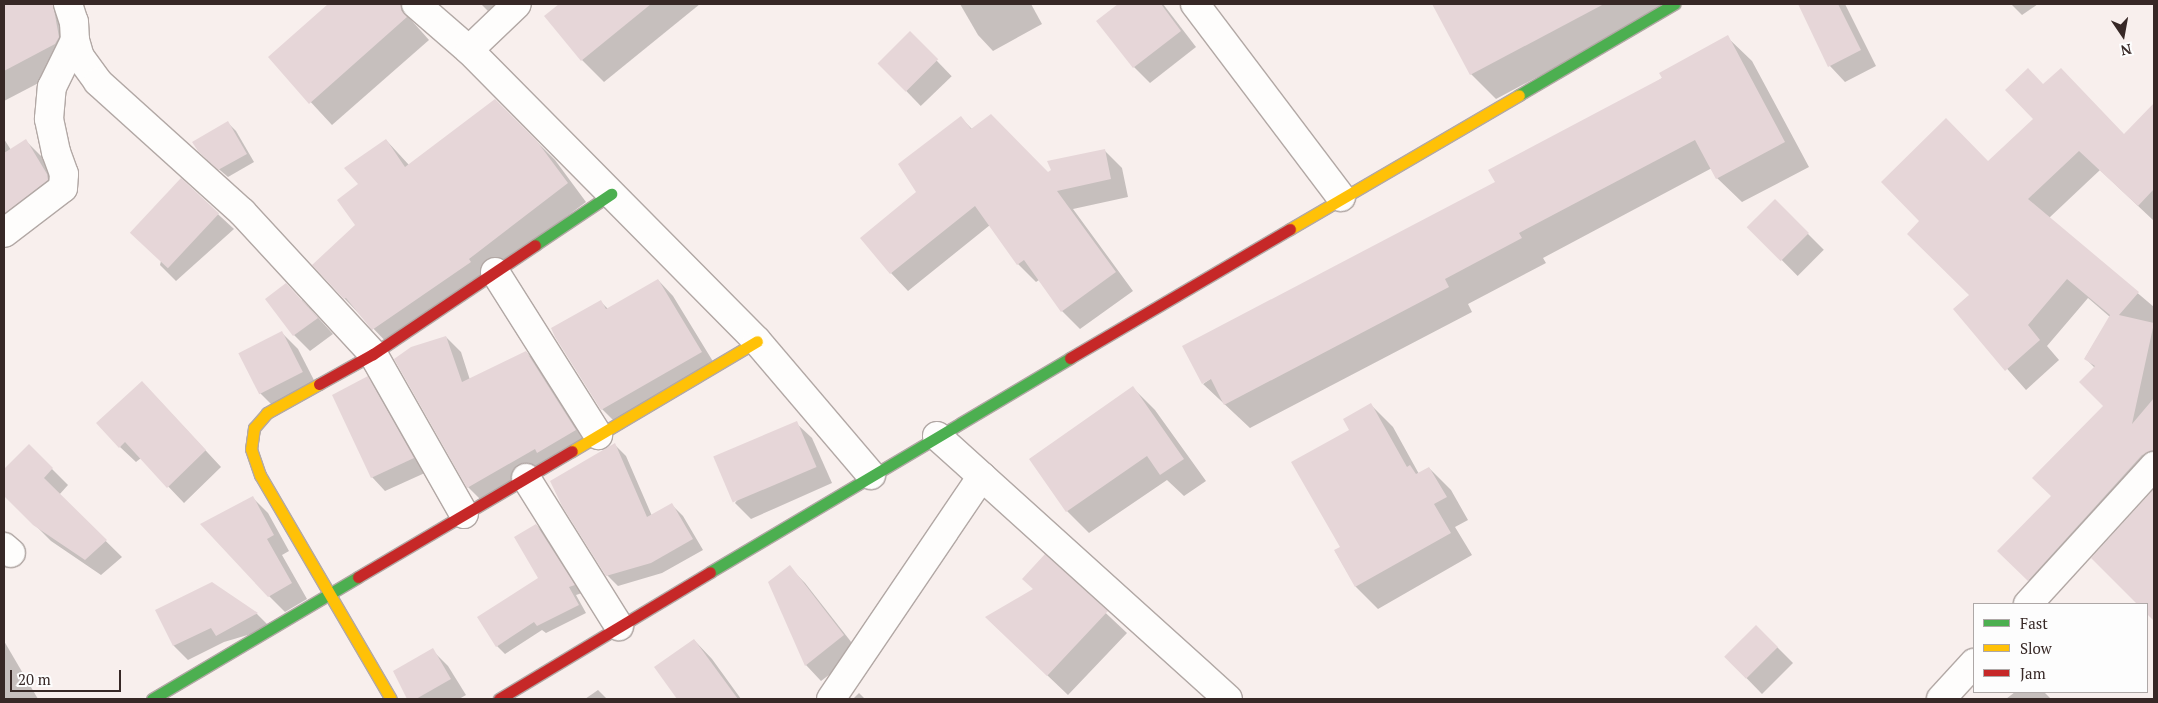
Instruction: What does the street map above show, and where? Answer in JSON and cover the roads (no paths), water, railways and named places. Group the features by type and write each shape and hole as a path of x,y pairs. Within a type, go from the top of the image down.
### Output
{"street":[{"path":"68,4 74,22 75,40 80,57 98,82 242,212 373,354 464,514"},
{"path":"416,4 469,50 757,341 871,475"},
{"path":"469,50 517,4"},
{"path":"1195,4 1342,197"},
{"path":"499,699 871,475 1674,4"},
{"path":"4,233 63,188 64,174 56,152 48,119 52,87 75,40"},
{"path":"391,699 260,475 251,449 254,428 267,413 373,354 611,194"},
{"path":"495,272 598,436"},
{"path":"152,699 757,341"},
{"path":"937,436 1228,699"},
{"path":"2029,603 2154,466"},
{"path":"831,699 982,476"},
{"path":"526,478 619,626"},
{"path":"1941,699 1973,664"}]}
